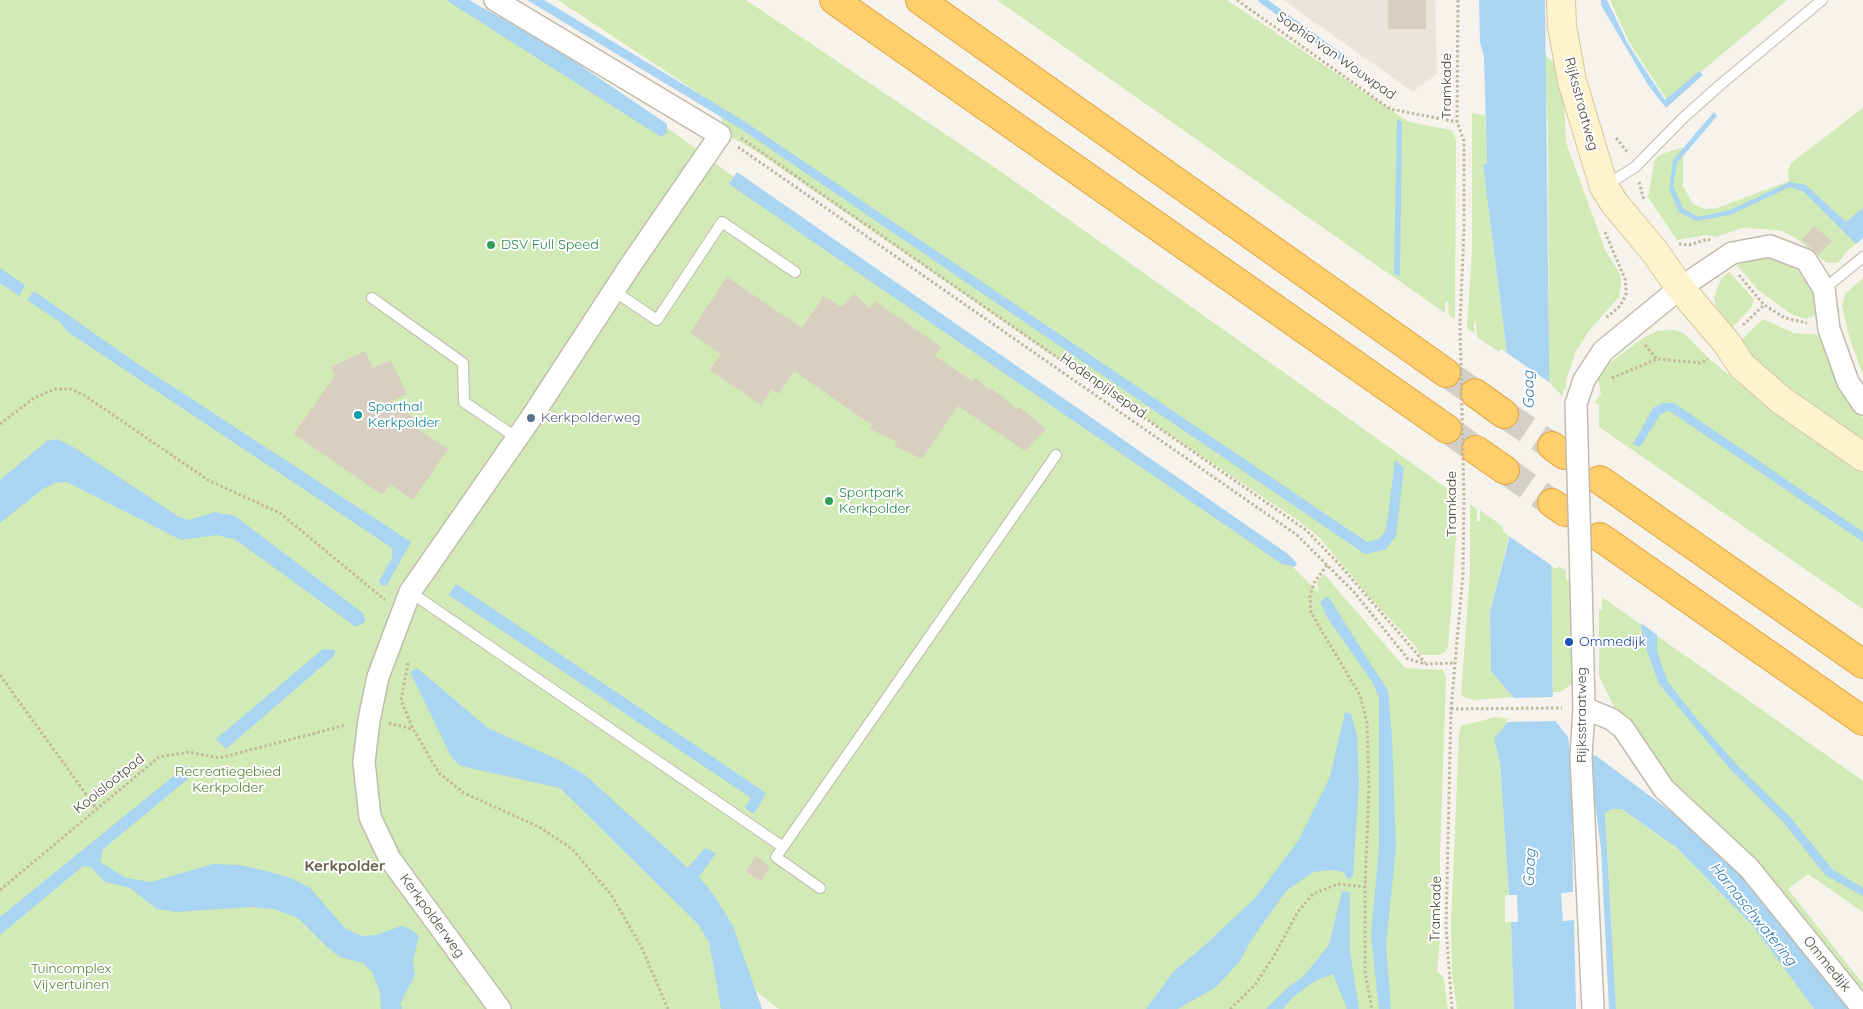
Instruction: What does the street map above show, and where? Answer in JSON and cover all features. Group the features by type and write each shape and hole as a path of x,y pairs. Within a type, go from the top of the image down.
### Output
{"highway":[{"path":"834,0 1447,429"},
{"path":"920,0 1446,373"},
{"path":"1475,394 1504,414"},
{"path":"1476,450 1505,470"},
{"path":"1600,480 1863,664"},
{"path":"1600,537 1863,721"}],"main road":[{"name":"Rijksstraatweg","path":"1561,0 1562,26 1572,81 1609,195 1655,252 1673,293"},
{"path":"1673,293 1720,348 1781,400 1863,457"}],"street":[{"path":"495,0 722,136"},
{"name":"Kerkpolderweg","path":"500,1009 390,859 370,817 364,762 369,720 378,677 406,601 614,291 722,136"},
{"path":"1673,293 1732,253 1770,246 1806,260 1824,289 1829,329 1848,382 1863,404"},
{"name":"Rijksstraatweg","path":"1593,1009 1581,757 1584,708 1578,398 1595,361 1603,352 1673,293"},
{"name":"Ommedijk","path":"1584,708 1611,719 1623,728 1664,789 1749,868 1862,1009"}],"lane":[{"path":"1609,195 1683,118 1822,0"},
{"path":"614,291 657,320 722,222 795,272"},
{"path":"1824,289 1863,257"},
{"path":"372,298 463,363 464,402 517,438"},
{"path":"820,888 776,857 1056,455"},
{"path":"406,601 783,847"}],"path":[{"name":"Sophia van Wouwpad","path":"1237,0 1390,109 1457,122"},
{"name":"Tramkade","path":"1452,1009 1446,927 1451,709 1463,573 1464,500 1460,324 1464,230 1464,141 1457,122 1458,0"},
{"name":"Hodenpijlsepad","path":"722,136 1297,535 1369,609 1408,659 1425,664 1455,663"},
{"path":"722,136 741,138 976,303 1306,530 1338,563 1425,664"},
{"path":"1578,398 1657,359 1701,363 1720,348 1764,305 1785,318 1829,329"},
{"path":"0,424 34,398 55,389 70,389 84,395 208,480 280,513 382,597 406,601"},
{"path":"1327,565 1314,583 1310,598 1311,613 1360,696 1367,723 1369,787 1365,887 1365,972 1372,1009"},
{"path":"409,658 401,700 413,729 439,773 464,793 541,828 572,849 610,893 642,948 668,1009"},
{"path":"0,675 96,808"},
{"path":"1451,709 1562,708"},
{"name":"Kooislootpad","path":"0,890 158,757 189,752 219,758 369,720"},
{"path":"1230,1009 1256,985 1274,956 1296,913 1313,894 1338,884 1365,887"}],"shaded area":[{"path":"1283,0 1435,0 1437,74 1413,92"}],"green space":[{"name":"Sportpark Kerkpolder","path":"0,0 453,0 666,127 788,217 1291,565 1318,592 1317,582 1324,574 1405,668 1443,670 1446,679 1440,855 1440,941 1437,972 1442,975 1444,980 1448,1009 779,1009 756,991 762,1009 0,1009"},
{"path":"558,0 746,0 1003,173 1448,489 1449,502 1458,502 1451,612 1446,651 1440,655 1420,655 1416,647 1365,592 1319,537 1299,521 1131,409 759,153 726,134 719,111 709,100"},
{"path":"997,0 1227,0 1409,122 1451,130 1456,139 1455,319 1449,315 1448,302 1445,302 1445,313"},
{"path":"1610,0 1787,0 1667,100 1629,42"},
{"path":"1544,54 1556,64 1564,99 1566,142 1606,252 1620,274 1621,283 1619,297 1589,331 1575,353 1566,381 1566,389 1563,389 1563,397 1549,382 1548,128"},
{"path":"1863,108 1863,238 1847,251 1838,263 1827,263 1797,239 1782,231 1742,228 1716,237 1706,235 1677,240 1648,197 1655,159 1662,154 1683,147 1683,186 1693,204 1705,209 1717,208 1789,181 1788,171 1791,163"},
{"path":"1472,113 1485,115 1487,163 1483,165 1507,353 1501,349 1499,352 1477,337 1476,322 1474,323 1474,333 1467,328 1472,251"},
{"path":"1760,257 1786,263 1804,275 1813,286 1821,313 1806,319 1791,314 1758,290 1737,265"},
{"path":"1729,272 1754,299 1751,308 1728,332 1717,316 1714,297 1721,279"},
{"path":"1863,278 1863,375 1849,336 1842,305 1845,294"},
{"path":"1763,319 1794,333 1823,335 1849,401 1863,418 1863,440 1784,385 1738,343"},
{"path":"1674,330 1685,334 1706,356 1765,405 1863,472 1863,609 1599,427 1599,405 1595,402 1601,394 1598,378 1604,367 1643,338 1657,331"},
{"path":"1470,504 1477,509 1477,521 1480,521 1480,510 1502,526 1503,531 1509,536 1490,612 1491,671 1513,697 1473,700 1461,694 1470,572"},
{"path":"1551,566 1556,569 1559,566 1566,571 1566,580 1569,580 1572,684 1560,692 1553,692"},
{"path":"1602,597 1863,781 1863,912 1808,874 1788,889 1863,984 1863,1004 1668,785 1615,709 1599,676 1599,610 1602,610"},
{"path":"1496,717 1511,719 1494,738 1500,763 1509,895 1505,896 1505,922 1511,922 1514,1009 1457,1009 1452,974 1451,924 1459,733 1461,726"},
{"path":"1612,809 1622,809 1677,848 1754,927 1814,1009 1616,1009 1605,812"}],"water":[{"path":"446,0 469,0 553,47 667,124 667,133 661,137"},
{"path":"527,0 544,0 744,121 1367,542 1379,539 1386,530 1395,460 1404,468 1396,536 1385,550 1365,554 741,129"},
{"path":"1479,0 1545,0 1553,718 1568,737 1571,758 1595,755 1693,828 1744,873 1851,1009 1814,1009 1754,927 1677,848 1622,809 1612,809 1605,813 1616,1009 1609,1009 1601,848 1593,790 1572,791 1573,892 1561,893 1563,921 1574,920 1576,1009 1514,1009 1511,922 1518,922 1517,895 1509,895 1500,763 1494,738 1511,719 1513,697 1491,671 1490,612 1509,539 1507,353 1483,165 1487,163 1484,56 1480,43"},
{"path":"1601,0 1607,0 1628,44 1665,100 1699,71 1703,75 1666,108 1648,85 1601,5"},
{"path":"1714,112 1717,116 1677,163 1673,186 1683,208 1698,217 1730,210 1790,182 1806,185 1846,222 1863,208 1863,238 1856,244 1804,192 1790,187 1730,215 1696,221 1679,212 1669,189 1673,160"},
{"path":"1397,119 1402,122 1400,276 1394,274"},
{"path":"737,172 1288,554 1297,563 1295,567 1282,564 729,184"},
{"path":"0,268 25,285 19,296 0,283"},
{"path":"34,291 135,362 411,542 387,585 382,586 379,581 392,558 392,548 68,332 60,322 27,300"},
{"path":"1663,403 1674,403 1863,532 1863,542 1671,412 1667,411 1660,415 1640,447 1633,444 1653,408"},
{"path":"57,439 75,448 179,517 189,520 215,512 235,516 364,614 365,622 356,627 236,540 217,535 181,540 67,482 55,483 43,489 0,523 0,480 47,441"},
{"path":"456,584 766,793 754,814 745,808 751,798 449,595"},
{"path":"1328,596 1388,691 1392,736 1396,848 1386,944 1391,1009 1379,1009 1371,935 1379,849 1379,697 1372,682 1327,617 1320,602"},
{"path":"1641,623 1657,635 1657,651 1668,682 1697,719 1737,765 1791,818 1832,869 1863,888 1863,896 1825,875 1784,823 1730,769 1659,684 1643,640"},
{"path":"323,649 335,650 334,656 226,749 216,739"},
{"path":"417,668 488,728 559,760 585,775 688,868 705,848 716,853 699,877 713,894 733,926 762,1009 721,1009 709,942 697,923 560,788 461,766 452,758 410,672"},
{"path":"1345,712 1351,714 1357,735 1359,784 1353,877 1348,879 1343,872 1331,870 1313,872 1286,891 1252,939 1240,961 1216,987 1178,1009 1146,1009 1174,971 1256,897 1298,841 1330,777"},
{"path":"186,766 194,774 103,849 100,862 126,878 151,882 213,864 240,865 293,879 310,888 346,929 362,936 376,935 401,926 410,929 419,936 413,960 415,975 400,1004 402,1009 381,1009 380,992 372,972 363,963 340,957 327,947 298,918 274,909 250,907 176,912 157,909 130,888 105,882 91,867 83,866 0,935 0,917"},
{"path":"1342,891 1350,892 1350,952 1359,1009 1347,1009 1333,974 1315,981 1293,997 1283,1009 1266,1009 1287,988 1303,977 1329,945"}],"pier":[{"path":"1504,351 1552,384 1554,567 1507,535"},
{"path":"1555,697 1555,717 1558,721 1505,722 1509,718 1510,698"}],"building":[{"path":"1388,0 1426,0 1426,29 1388,29"},
{"path":"1814,226 1832,241 1819,255 1802,240"},
{"path":"727,277 802,328 824,296 841,307 855,294 870,309 875,301 941,347 935,356 972,381 975,377 989,390 991,388 1017,409 1019,407 1046,429 1025,451 958,406 922,459 895,446 897,442 870,429 872,425 794,371 779,394 772,389 761,405 710,370 721,354 690,333"},
{"name":"Sporthal Kerkpolder","path":"365,351 373,368 391,360 407,394 392,401 415,419 412,425 448,449 413,500 390,484 382,495 294,434 335,375 331,367"},
{"path":"756,856 770,867 761,881 746,871"}],"waterway":[{"path":"1262,0 1355,67"}],"tunnel":[{"path":"1446,373 1475,393"},
{"path":"1504,414 1552,446"},
{"path":"1447,429 1476,450"},
{"path":"1505,470 1552,503"}],"place":[{"name":"DSV Full Speed","path":"491,245"},
{"name":"Sporthal Kerkpolder","path":"358,415"},
{"name":"Kerkpolderweg","path":"531,418"},
{"name":"Sportpark Kerkpolder","path":"829,501"},
{"name":"Ommedijk","path":"1569,642"}],"district":[{"name":"Kerkpolder","path":"345,866"}],"water label":[{"name":"Gaag","path":"1529,390"},
{"name":"Gaag","path":"1530,868"},
{"name":"Harnaschwatering","path":"1753,914"}],"park label":[{"name":"Recreatiegebied Kerkpolder","path":"228,780"},
{"name":"Tuincomplex Vijvertuinen","path":"71,978"}]}
